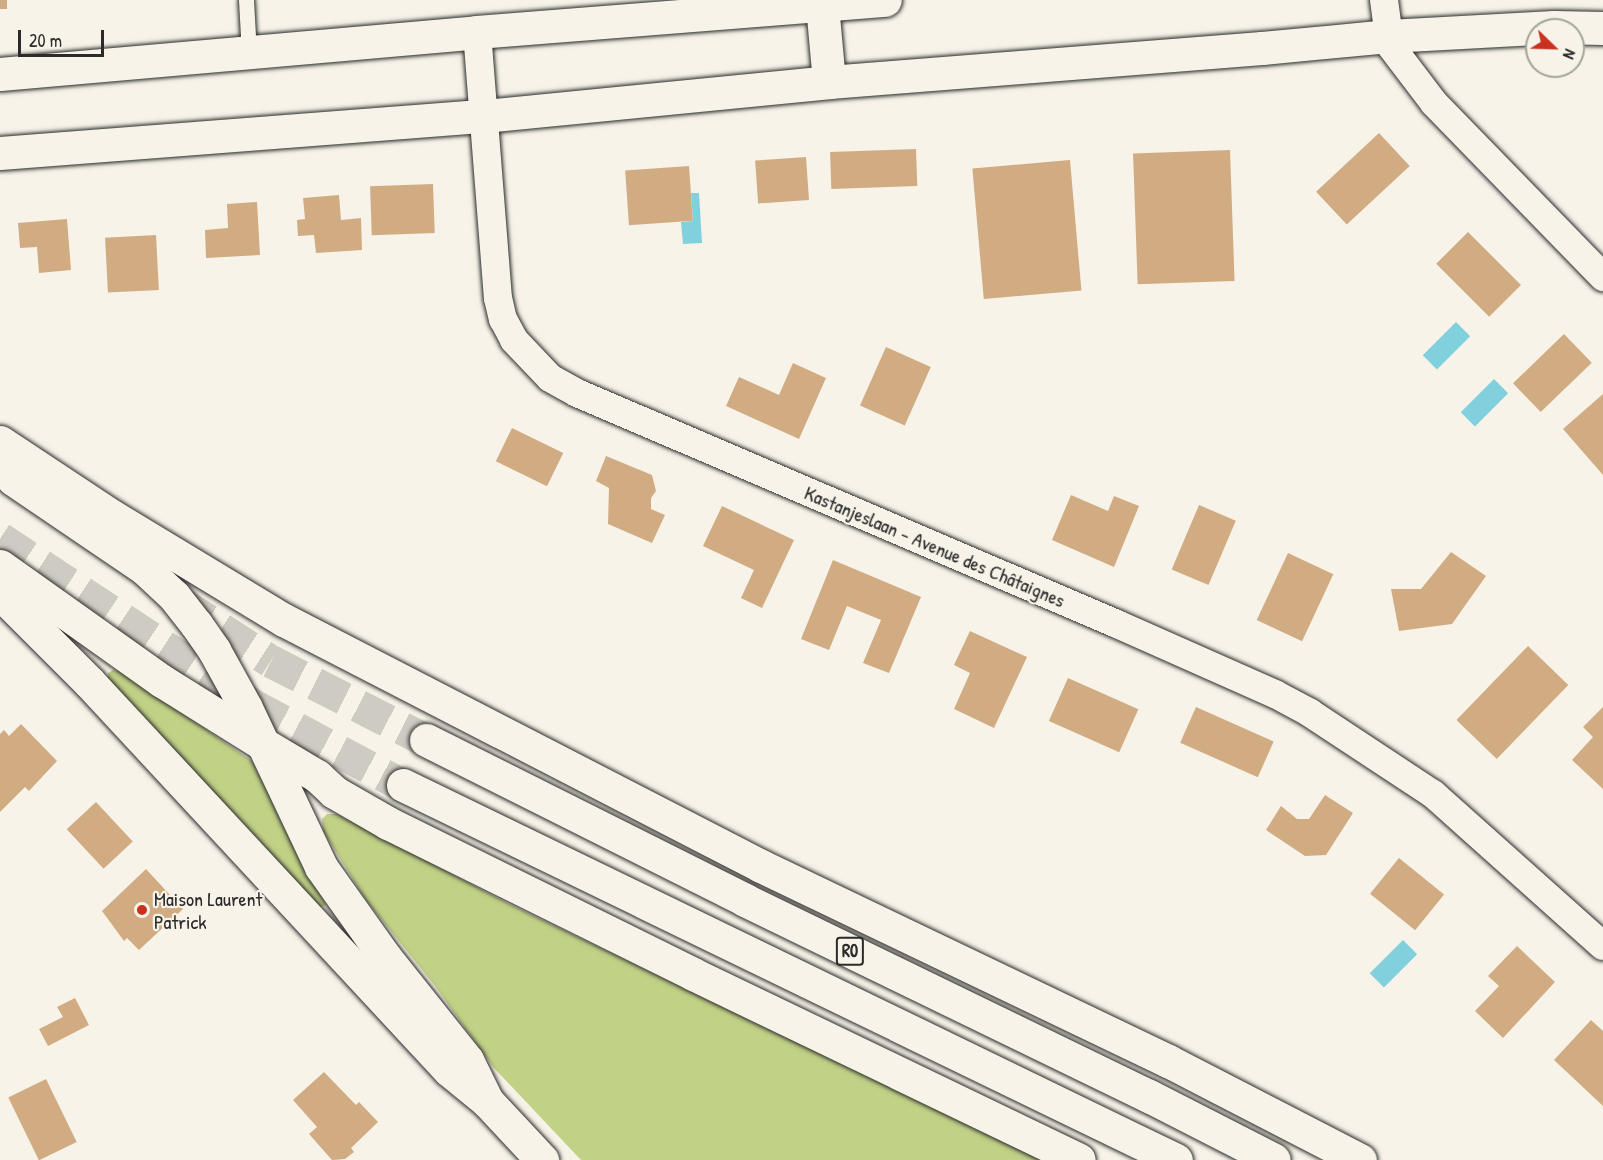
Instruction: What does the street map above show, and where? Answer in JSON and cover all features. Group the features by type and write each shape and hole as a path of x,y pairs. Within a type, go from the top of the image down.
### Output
{"main road":[{"path":"0,74 249,54 477,32 666,8 822,5 885,0"},
{"path":"822,5 830,82"},
{"path":"0,153 484,116 830,82 1388,36 1554,27 1603,28"},
{"path":"0,442 112,516 284,620 761,866 1168,1060 1360,1160"},
{"path":"0,461 13,479 128,556 174,596 214,650 263,744 321,867 385,957 467,1060 487,1101"},
{"path":"0,566 162,681 317,776 334,792 388,823 693,974 1079,1160"},
{"path":"0,581 7,600 89,682 449,1070 487,1101 542,1160"},
{"name":"R0","path":"426,741 756,906 1149,1096 1274,1160"},
{"name":"R0","path":"403,785 1176,1160"},
{"path":"302,826 300,804 304,794 318,788 334,792"}],"street":[{"path":"1384,0 1390,45 1434,103 1603,277"},
{"name":"Kastanjeslaan - Avenue des Châtaignes","path":"477,32 498,298 503,319 514,340 550,378 577,393 1117,624 1301,708 1433,794 1603,946"}],"lane":[{"path":"246,0 249,54"}],"green space":[{"path":"113,670 120,671 252,761 326,905 320,907 108,681 108,673"},
{"path":"327,814 337,814 513,906 1042,1160 581,1160 494,1068 435,986 366,900 323,831 322,819"}],"water":[{"path":"691,193 699,193 702,243 683,244 681,222 693,221"},
{"path":"1456,322 1470,336 1437,369 1423,355"},
{"path":"1494,379 1508,393 1475,426 1461,412"},
{"path":"1403,940 1417,954 1384,987 1370,973"}],"building":[{"path":"0,0 7,0 7,9 0,9"},
{"path":"1379,133 1410,166 1347,225 1316,192"},
{"path":"916,149 917,186 831,189 830,152"},
{"path":"1230,150 1235,281 1138,284 1133,153"},
{"path":"806,157 809,200 758,203 755,161"},
{"path":"1070,160 1081,291 984,299 972,169"},
{"path":"689,166 693,221 629,225 625,170"},
{"path":"433,184 435,233 372,235 370,186"},
{"path":"339,195 341,220 361,218 362,250 316,253 314,235 298,236 297,220 305,219 303,198"},
{"path":"257,202 260,255 206,258 205,230 228,228 227,204"},
{"path":"67,219 71,270 39,273 37,247 20,248 18,223"},
{"path":"1468,232 1521,285 1489,317 1436,264"},
{"path":"156,235 159,290 108,293 105,238"},
{"path":"1564,334 1592,363 1541,412 1513,383"},
{"path":"886,347 931,367 905,425 860,405"},
{"path":"793,363 826,378 799,439 726,406 739,377 779,395"},
{"path":"1603,394 1603,475 1563,429"},
{"path":"512,428 563,453 547,486 496,461"},
{"path":"606,456 652,475 656,491 651,498 651,509 665,515 652,543 608,524 609,488 596,481"},
{"path":"1071,495 1108,511 1114,496 1139,506 1114,567 1052,540"},
{"path":"1199,505 1236,521 1208,585 1172,569"},
{"path":"722,506 794,540 762,608 741,598 754,570 703,546"},
{"path":"1451,552 1486,576 1452,624 1399,631 1391,589 1421,589"},
{"path":"1288,553 1333,574 1302,641 1257,620"},
{"path":"833,560 921,597 889,673 863,663 881,620 847,606 829,650 801,639"},
{"path":"970,631 1027,657 994,728 954,709 970,673 954,665"},
{"path":"1528,646 1568,685 1497,759 1456,720"},
{"path":"1068,678 1138,709 1119,752 1049,721"},
{"path":"1196,707 1274,742 1258,777 1180,743"},
{"path":"1603,707 1603,789 1572,760 1593,737 1583,727"},
{"path":"21,724 57,761 29,791 25,787 0,812 0,734 4,730 9,736"},
{"path":"1325,795 1353,813 1326,855 1305,856 1266,830 1281,806 1297,819 1309,819"},
{"path":"96,802 133,841 104,869 67,829"},
{"path":"1399,858 1444,895 1415,930 1370,894"},
{"name":"Maison Laurent Patrick","path":"146,869 183,909 139,950 127,938 124,941 102,911"},
{"path":"1517,946 1555,982 1503,1038 1475,1011 1499,986 1488,976"},
{"path":"75,998 89,1025 48,1046 39,1029 63,1017 57,1007"},
{"path":"1591,1020 1603,1031 1603,1106 1554,1060"},
{"path":"324,1072 356,1105 359,1102 378,1122 351,1148 354,1152 345,1159 332,1160 309,1134 317,1127 293,1100"},
{"path":"46,1079 77,1142 39,1160 8,1097"}],"tunnel":[{"path":"0,538 253,705 403,785"},
{"path":"180,602 271,661 426,740"}],"place":[{"name":"Maison Laurent Patrick","path":"142,910"}]}
